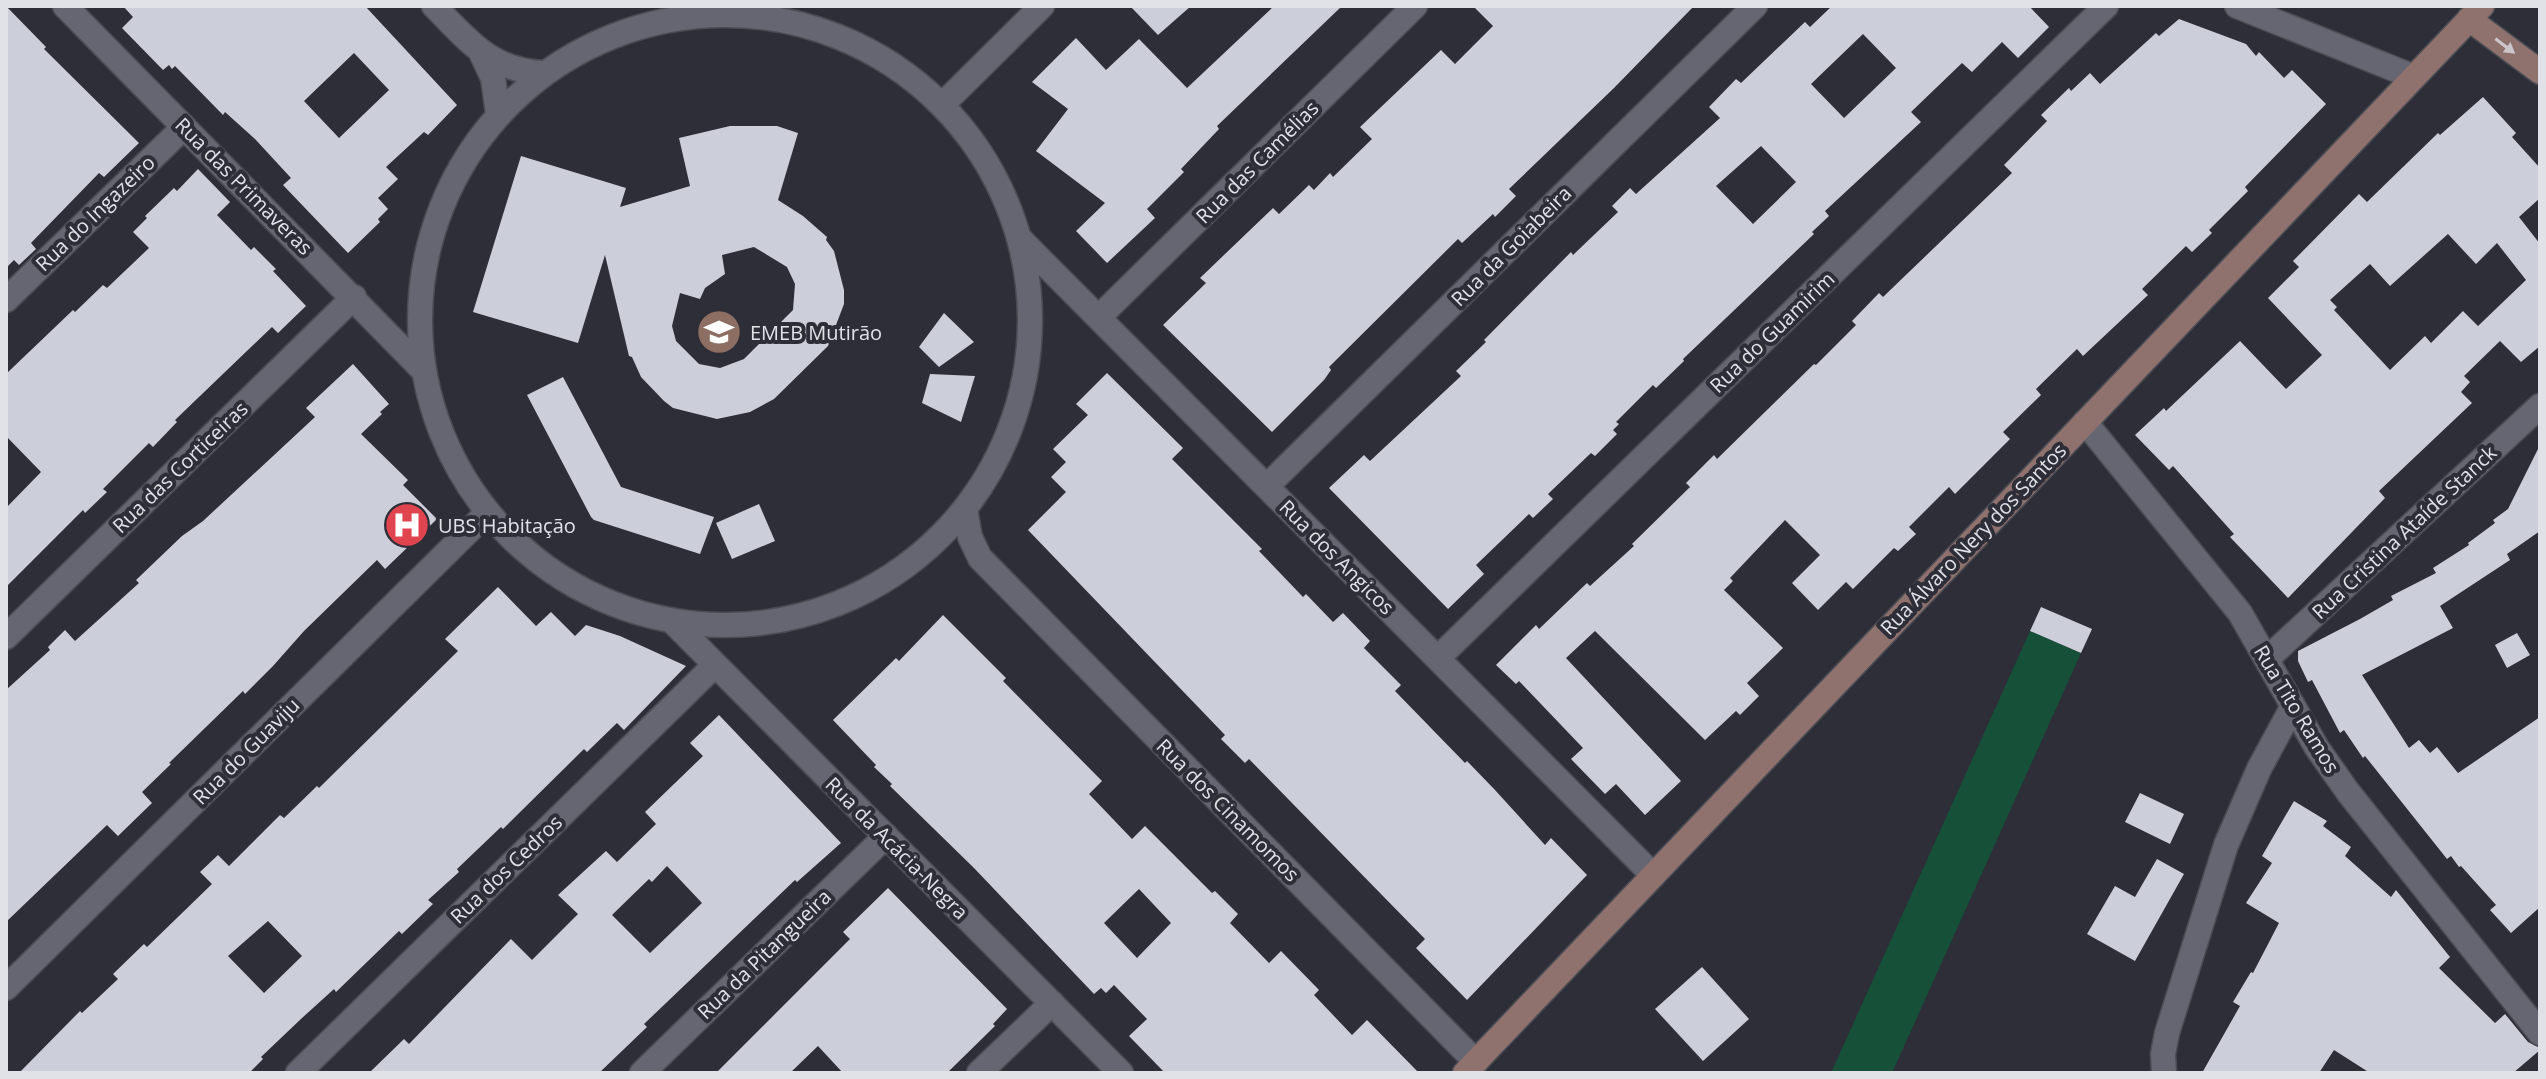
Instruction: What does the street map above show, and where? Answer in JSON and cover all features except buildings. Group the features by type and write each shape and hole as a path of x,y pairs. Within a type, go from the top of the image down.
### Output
{"main road":[{"name":"Rua Álvaro Nery dos Santos","path":"1471,1067 2476,13"},
{"path":"2476,13 2540,72"}],"street":[{"name":"Rua das Primaveras","path":"65,6 421,368"},
{"path":"434,6 482,55 493,78 498,114"},
{"path":"789,6 806,24"},
{"path":"943,104 1042,6"},
{"name":"Rua das Camélias","path":"1099,317 1415,6"},
{"name":"Rua da Goiabeira","path":"1267,486 1755,6"},
{"name":"Rua do Guamirim","path":"1438,658 2106,6"},
{"path":"2237,6 2414,77"},
{"path":"697,14 752,14 806,24 856,42 903,69 943,104 991,167 1021,240 1030,296 1029,353 1020,394 996,461 965,509 929,546 885,580 823,608 783,620 728,626 673,622 620,608 570,585 525,554 486,514 444,445 421,368 421,277 447,190 498,114 543,73 591,44 642,25 697,14"},
{"path":"482,55 506,67 543,73"},
{"name":"Rua do Ingazeiro","path":"6,300 184,127"},
{"name":"Rua dos Angicos","path":"1021,240 1653,875"},
{"name":"Rua das Corticeiras","path":"6,637 354,297"},
{"name":"Rua Cristina Ataíde Stanck","path":"2268,658 2540,406"},
{"name":"Rua Tito Ramos","path":"2085,422 2215,578 2268,658 2317,748 2348,792 2540,1033"},
{"name":"Rua dos Cinamomos","path":"965,509 970,537 980,558 1471,1067"},
{"name":"Rua do Guaviju","path":"6,988 486,514"},
{"path":"929,546 963,551 980,558"},
{"name":"Rua da Acácia-Negra","path":"673,622 1121,1073"},
{"name":"Rua dos Cedros","path":"298,1073 715,665"},
{"path":"2164,1073 2163,1054 2167,1033 2226,845 2259,769 2293,706"},
{"name":"Rua da Pitangueira","path":"642,1073 886,836"},
{"path":"979,1073 1052,1003"}],"green space":[{"path":"2030,631 2081,653 1892,1073 1831,1073"}],"place":[{"name":"EMEB Mutirão","path":"719,332"},
{"name":"UBS Habitação","path":"407,525"}]}
